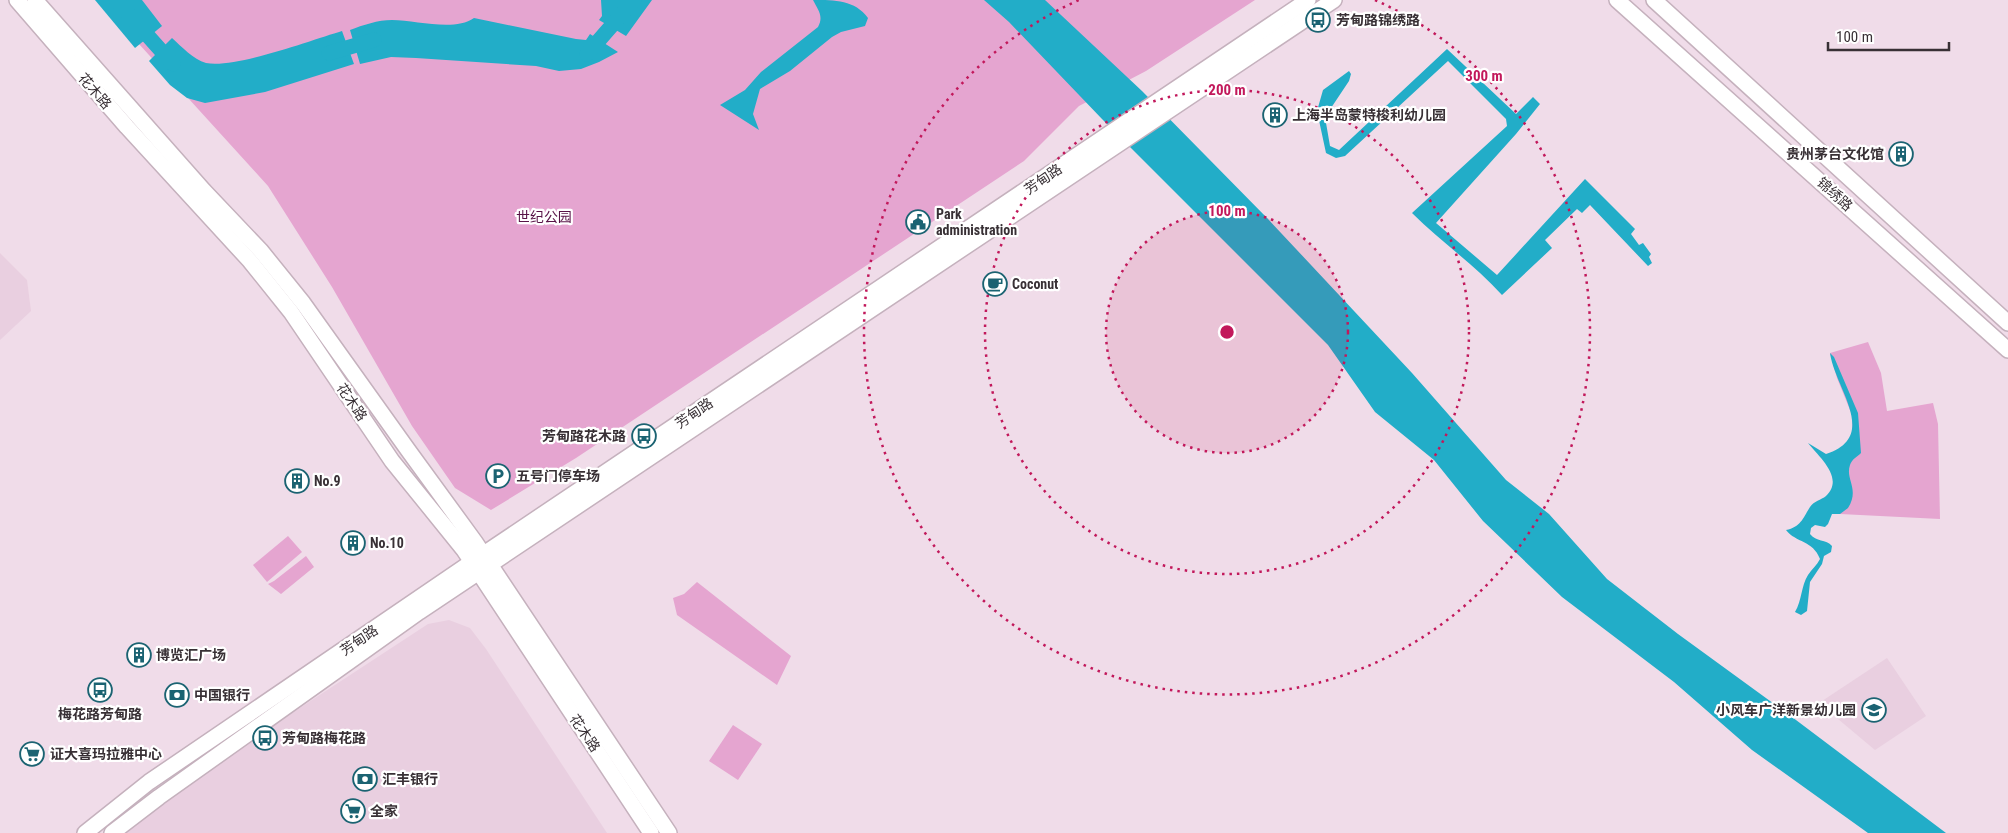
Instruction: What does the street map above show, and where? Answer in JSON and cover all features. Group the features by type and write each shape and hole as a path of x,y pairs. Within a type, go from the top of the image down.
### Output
{"main road":[{"name":"花木路","path":"17,0 126,127 250,261 291,312 392,461 464,550 481,563 651,833"},
{"name":"花木路","path":"35,0 204,191 261,251 302,303 669,833"},
{"name":"芳甸路","path":"1167,104 1308,0"},
{"name":"芳甸路","path":"85,833 149,782 481,563 1167,104 1334,0"},
{"name":"锦绣路","path":"1617,0 2008,350"},
{"name":"锦绣路","path":"1654,0 2008,322"},
{"name":"芳甸路","path":"112,833 481,563"}],"shaded area":[{"path":"0,253 27,280 31,311 0,340"},
{"path":"449,620 470,628 486,649 607,833 120,833 219,761 428,624"},
{"name":"小风车广洋新景幼儿园","path":"1887,658 1926,716 1875,750 1819,703"}],"green space":[{"name":"世纪公园","path":"99,0 1255,0 1146,71 1079,106 1024,161 576,458 491,510 455,488 412,426 332,287 268,186"},
{"path":"1868,342 1881,373 1887,411 1933,403 1938,424 1940,519 1840,514 1838,494 1852,434 1852,415 1837,378 1830,353"},
{"path":"288,536 302,552 267,582 253,565"},
{"path":"306,556 314,567 281,594 268,584 274,581"},
{"path":"697,582 791,656 777,685 677,615 673,598 684,594"},
{"path":"733,725 762,744 738,780 709,761"}],"water":[{"path":"95,0 142,0 162,26 135,48"},
{"path":"601,0 652,0 626,36 599,20 602,16"},
{"path":"813,0 837,1 851,4 868,18 865,26 841,32 832,37 790,71 760,89 753,114 759,130 720,105 745,90 761,72 818,27 820,16"},
{"path":"984,0 1045,0 1142,91 1268,219 1412,373 1506,480 1549,514 1607,579 1946,833 1868,833 1752,750 1674,682 1562,597 1483,521 1434,460 1375,412 1328,345 1102,119 1009,22"},
{"path":"474,18 576,39 586,40 590,34 618,52 581,69 559,71 536,66 391,57 360,64 350,30 387,20 446,25 466,22"},
{"path":"342,31 354,64 265,92 205,103 187,98 170,85 149,61 172,38 197,59 206,63 219,64 253,58"},
{"path":"1447,49 1516,114 1533,97 1540,104 1516,134 1436,223 1497,275 1585,179 1635,229 1631,234 1639,245 1643,243 1651,254 1649,257 1652,263 1648,266 1590,205 1582,213 1577,209 1545,240 1552,248 1502,295 1412,213 1507,126 1506,119 1448,61 1345,156 1336,158 1326,153 1317,111 1323,90 1349,71 1351,74 1349,81 1325,117 1330,146 1339,150"},
{"path":"1830,353 1834,357 1858,413 1861,453 1850,465 1849,475 1853,495 1848,508 1840,514 1832,514 1825,527 1815,525 1811,528 1810,534 1812,537 1827,542 1832,546 1831,552 1824,556 1822,564 1810,582 1807,611 1801,615 1795,612 1804,584 1820,559 1813,548 1786,530 1795,527 1812,505 1826,496 1833,482 1832,475 1824,461 1808,443 1826,454 1842,446 1850,436 1852,424 1850,410 1833,367"}],"waterway":[{"path":"116,0 173,64"},
{"path":"587,54 634,0"},
{"path":"329,53 374,40"}],"place":[{"name":"芳甸路锦绣路","path":"1318,20"},
{"name":"上海半岛蒙特梭利幼儿园","path":"1275,115"},
{"name":"贵州茅台文化馆","path":"1901,154"},
{"name":"Park administration","path":"918,222"},
{"name":"Coconut","path":"995,284"},
{"name":"芳甸路花木路","path":"644,436"},
{"name":"五号门停车场","path":"498,476"},
{"name":"No.9","path":"297,481"},
{"name":"No.10","path":"353,543"},
{"name":"博览汇广场","path":"139,655"},
{"name":"梅花路芳甸路","path":"100,690"},
{"name":"中国银行","path":"177,695"},
{"name":"小风车广洋新景幼儿园","path":"1874,710"},
{"name":"芳甸路梅花路","path":"265,738"},
{"name":"证大喜玛拉雅中心","path":"32,754"},
{"name":"汇丰银行","path":"365,779"},
{"name":"全家","path":"353,811"}]}
